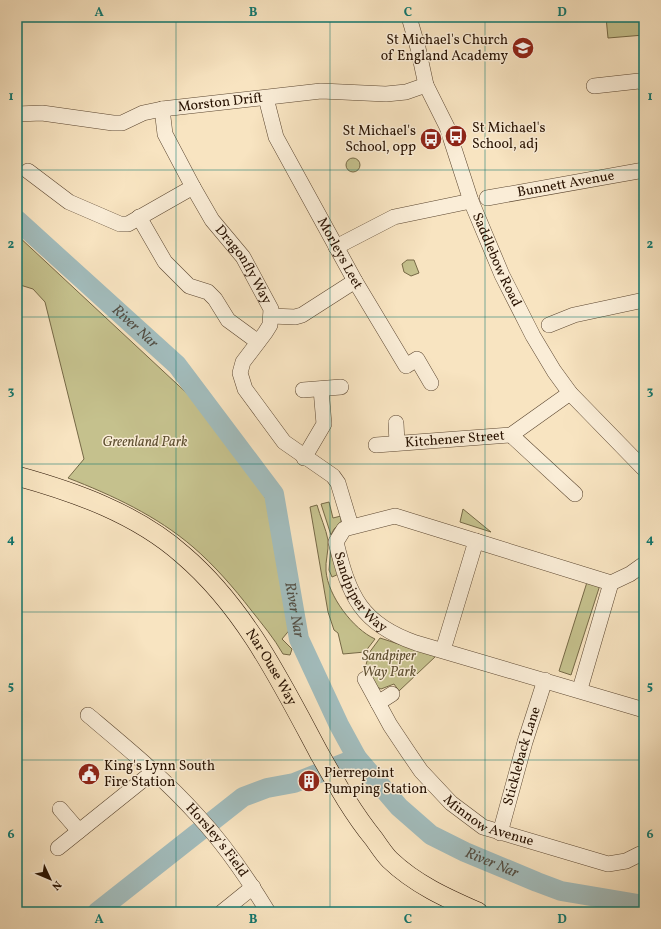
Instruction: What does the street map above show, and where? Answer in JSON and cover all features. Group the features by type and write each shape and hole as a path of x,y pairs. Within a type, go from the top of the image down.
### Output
{"main road":[{"name":"Nar Ouse Way","path":"17,476 60,488 92,501 149,530 183,554 216,589 243,622 261,648 354,814 388,858 404,872 428,888 478,912"}],"street":[{"name":"Saddlebow Road","path":"409,17 418,48 426,85 447,127 471,201 502,275 533,336 554,371 570,393 644,469"},
{"path":"594,86 639,81 644,83"},
{"name":"Morston Drift","path":"17,114 42,113 113,124 122,123 143,113 162,109 321,91 386,94 406,92 426,85"},
{"name":"Morleys Leet","path":"266,98 276,137 355,281 406,366 418,359 431,384"},
{"name":"Dragonfly Way","path":"162,109 164,134 193,187 212,220 243,256 269,301 271,316 265,333 242,362 241,380 245,389 284,442 304,458 333,476 338,483 351,526"},
{"name":"Bunnett Avenue","path":"487,198 644,170"},
{"path":"28,171 69,202 120,224 128,224 193,187"},
{"path":"336,247 394,217 471,201"},
{"path":"139,217 165,262 189,286 208,292 215,299 228,320 258,342"},
{"path":"271,316 295,317 302,315 355,281"},
{"path":"549,325 574,315 644,300"},
{"path":"303,390 341,387"},
{"path":"304,458 324,424 321,389"},
{"name":"Kitchener Street","path":"376,445 511,435 570,393"},
{"name":"Kitchener Street","path":"396,423 397,443"},
{"path":"511,435 575,494"},
{"name":"Sandpiper Way","path":"611,583 395,516 344,528 336,542 346,581 361,607 385,630 396,636 580,689 644,710"},
{"path":"443,650 476,541"},
{"path":"580,689 611,583 630,574 644,564"},
{"name":"Minnow Avenue","path":"365,679 378,703 417,765 443,797 483,827 500,833 576,853 608,864 626,861 643,851"},
{"name":"Stickleback Lane","path":"500,833 525,742 545,680"},
{"path":"378,703 392,694"},
{"name":"Horsley's Field","path":"88,715 154,771 201,819 253,888 268,912"},
{"path":"58,848 154,771"},
{"path":"60,809 78,831"},
{"name":"Horsley's Field","path":"222,912 253,888"}],"green space":[{"path":"606,17 644,17 644,35 608,38"},
{"path":"350,158 356,158 360,162 360,168 356,172 350,172 346,168 346,162"},
{"name":"Greenland Park","path":"17,235 192,398 261,489 271,510 292,627 282,639 292,649 290,655 283,654 276,642 238,593 193,547 179,536 134,507 68,478 84,459 45,302 33,289 17,284"},
{"path":"407,260 414,260 419,273 411,276 404,272 402,264"},
{"path":"329,502 333,518 341,516 341,523 334,529 331,535 321,504"},
{"path":"317,505 328,540 326,571 331,591 350,620 358,628 375,639 365,652 343,654 338,633 334,630 328,612 310,507"},
{"path":"463,509 491,532 460,522"},
{"path":"331,547 339,574 332,577 329,570"},
{"path":"588,579 600,585 571,675 559,671"},
{"name":"Sandpiper Way Park","path":"380,638 436,656 399,691 394,684 381,689 377,687 365,669 369,653"}],"waterway":[{"name":"River Nar","path":"17,220 177,365 274,494 299,639 339,725 357,758 399,807 431,835 465,852 537,882 561,891 644,905"},
{"path":"97,912 243,797 267,788 294,783 357,758"}],"place":[{"name":"St Michael's Church of England Academy","path":"523,48"},
{"name":"St Michael's School, adj","path":"456,136"},
{"name":"St Michael's School, opp","path":"431,139"},
{"name":"King's Lynn South Fire Station","path":"89,774"},
{"name":"Pierrepoint Pumping Station","path":"309,781"}]}
